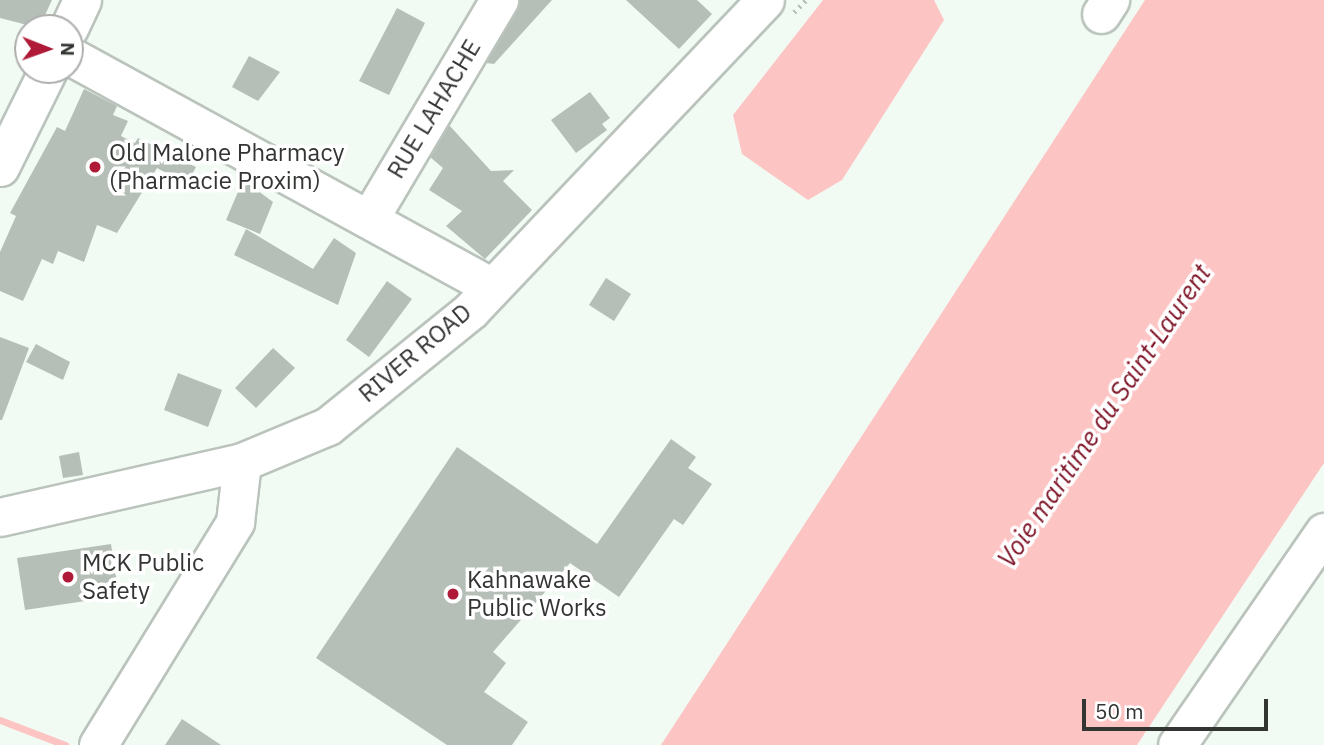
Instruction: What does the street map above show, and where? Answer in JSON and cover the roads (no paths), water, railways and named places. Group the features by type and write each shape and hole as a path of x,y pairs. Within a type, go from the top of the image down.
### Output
{"street":[{"name":"RUE LAHACHE","path":"369,219 499,0"},
{"name":"RIVER ROAD","path":"0,517 242,462 328,426 471,310 489,285 765,0"},
{"path":"84,64 489,285"},
{"path":"0,167 41,84"},
{"path":"97,745 235,522 242,462"},
{"path":"1177,745 1324,532"}],"water":[{"path":"823,0 934,0 944,20 842,180 808,200 742,154 733,115"},
{"name":"Voie maritime du Saint-Laurent","path":"1145,0 1324,0 1324,463 1137,745 661,745"}],"waterway":[{"path":"0,720 65,745"}],"place":[{"name":"Old Malone Pharmacy (Pharmacie Proxim)","path":"95,167"},
{"name":"MCK Public Safety","path":"68,577"},
{"name":"Kahnawake Public Works","path":"453,594"}]}
